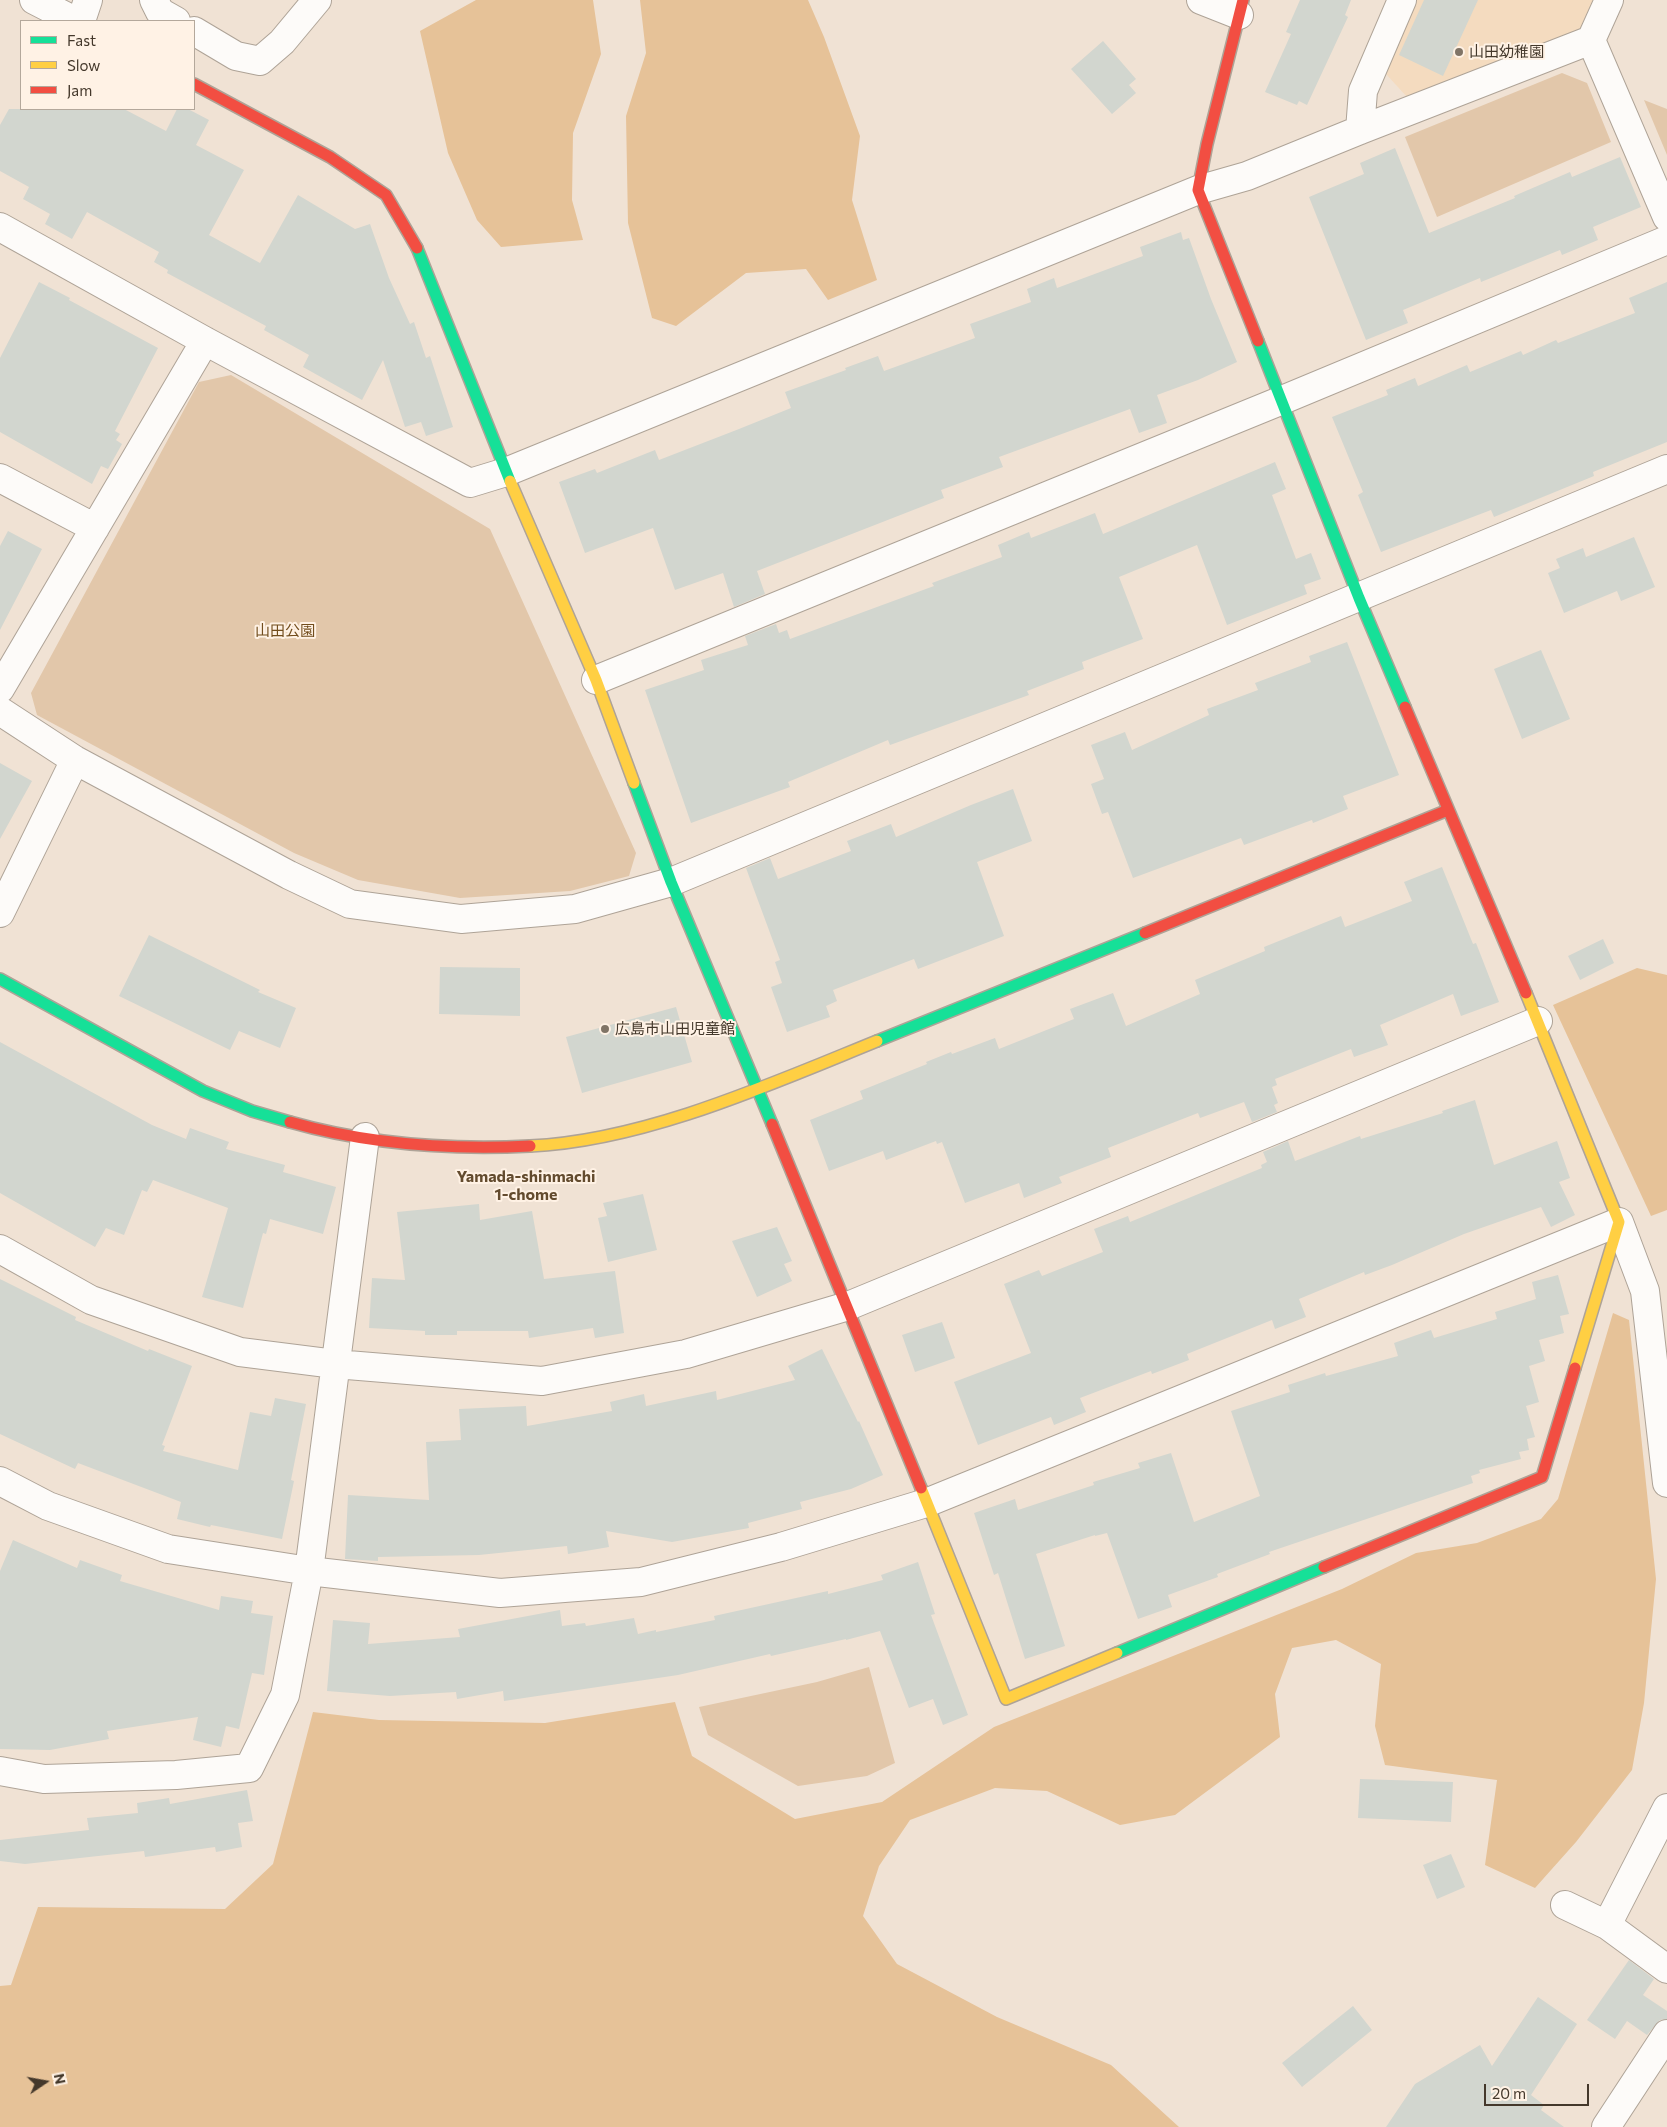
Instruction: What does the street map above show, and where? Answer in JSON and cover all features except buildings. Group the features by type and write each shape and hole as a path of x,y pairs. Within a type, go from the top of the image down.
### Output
{"street":[{"path":"34,0 73,20"},
{"path":"81,20 88,0"},
{"path":"154,0 160,12 174,20"},
{"path":"195,33 236,56 260,61 282,42 317,0"},
{"path":"1201,0 1241,8 1207,144 1198,190 1359,598 1538,1021 1646,1291 1667,1483"},
{"path":"1360,130 1363,91 1402,0"},
{"path":"0,227 205,341 470,483 506,472 1198,190 1247,176 1592,40 1609,0"},
{"path":"1592,40 1667,217"},
{"path":"195,85 330,157 386,195 414,240 506,472 596,680 671,882 756,1090 848,1306 1006,1699 1542,1477 1620,1222"},
{"path":"596,680 1280,401 1667,240"},
{"path":"0,689 205,341"},
{"path":"0,711 75,760 289,875 350,904 461,919 575,909 671,882 1667,469"},
{"path":"0,478 94,528"},
{"path":"0,913 75,760"},
{"path":"0,978 211,1094 281,1120 365,1137 446,1146 516,1148 581,1140 648,1126 756,1090 1448,810"},
{"path":"0,1249 91,1300 240,1352 335,1364 542,1381 686,1354 848,1306 1538,1021"},
{"path":"0,1771 44,1779 176,1774 249,1768 285,1695 309,1571 365,1137"},
{"path":"0,1481 48,1506 168,1549 309,1571 500,1593 641,1582 781,1547 926,1503 1620,1222"},
{"path":"1606,1924 1667,1808"},
{"path":"1565,1905 1606,1924 1667,1969"},
{"path":"1606,2127 1667,2034"}],"shaded area":[{"path":"476,0 593,0 601,54 573,133 572,200 583,240 501,247 477,220 448,153 420,31"},
{"path":"640,0 808,0 824,37 860,136 852,200 877,280 828,300 806,269 746,273 676,326 652,318 628,223 626,116 646,53"},
{"name":"山田幼稚園","path":"1417,0 1593,0 1581,29 1407,97 1386,74"},
{"path":"1637,968 1667,975 1667,1210 1651,1216 1553,1005"},
{"path":"1613,1313 1629,1320 1656,1579 1644,1703 1632,1770 1576,1842 1535,1888 1485,1865 1497,1780 1385,1765 1375,1726 1381,1664 1336,1640 1292,1648 1275,1694 1280,1737 1175,1815 1120,1825 1047,1791 995,1788 910,1820 879,1866 863,1916 897,1964 997,2017 1111,2065 1179,2127 0,2127 0,1986 11,1985 38,1907 225,1909 273,1864 313,1712 379,1720 545,1723 675,1702 692,1756 795,1819 882,1802 994,1727 1342,1589 1416,1553 1477,1543 1541,1519 1558,1499"}],"green space":[{"path":"1562,73 1587,83 1611,142 1437,217 1405,137"},
{"path":"1644,100 1667,109 1667,155"},
{"name":"山田公園","path":"231,375 490,529 636,853 629,876 570,891 460,898 358,880 294,853 37,715 31,693 199,382"},
{"path":"869,1667 895,1763 867,1776 798,1786 708,1735 699,1707 817,1682"}],"traffic: fast":[{"path":"417,248 510,481"},
{"path":"1258,341 1359,598 1405,707"},
{"path":"634,783 671,882 772,1124"},
{"path":"877,1041 1145,933"},
{"path":"0,979 203,1091 252,1111 290,1122"},
{"path":"1117,1653 1324,1567"}],"traffic: slow":[{"path":"510,481 596,680 634,783"},
{"path":"1526,993 1619,1222 1575,1368"},
{"path":"530,1146 573,1142 617,1134 662,1122 751,1092 877,1041"},
{"path":"921,1488 1006,1699 1117,1653"}],"traffic: jam":[{"path":"1243,0 1207,144 1198,190 1258,341"},
{"path":"195,85 330,157 386,195 417,248"},
{"path":"1405,707 1526,993"},
{"path":"1145,933 1448,810"},
{"path":"290,1122 349,1136 409,1144 470,1147 530,1146"},
{"path":"772,1124 921,1488"},
{"path":"1324,1567 1542,1477 1575,1368"}],"place":[{"name":"山田幼稚園","path":"1459,52"},
{"name":"広島市山田児童館","path":"605,1029"}],"district":[{"name":"Yamada-shinmachi 1-chome","path":"526,1186"}]}
